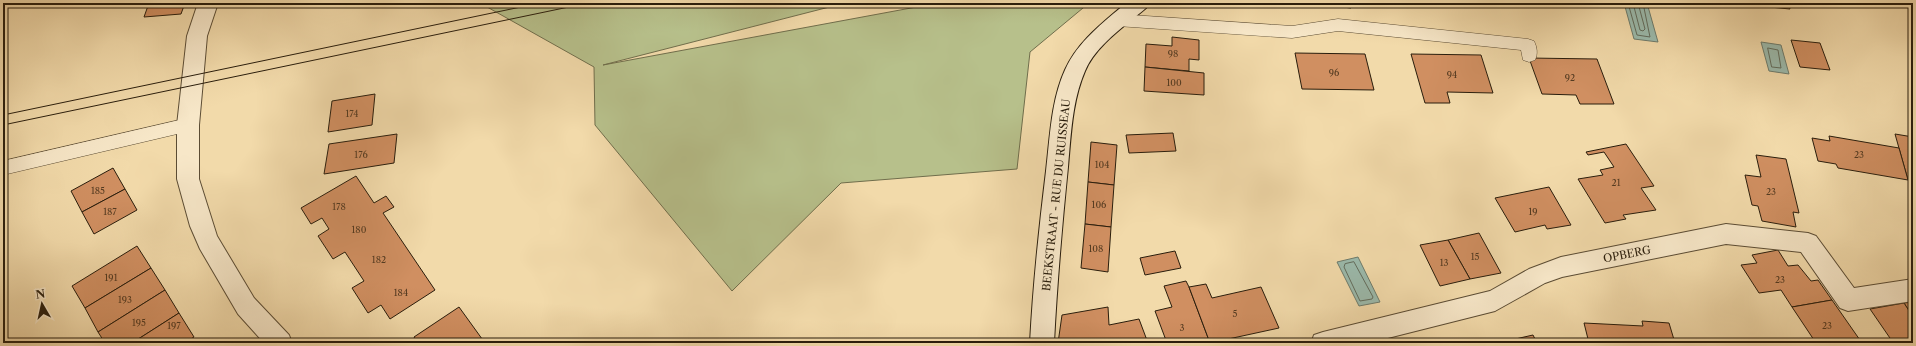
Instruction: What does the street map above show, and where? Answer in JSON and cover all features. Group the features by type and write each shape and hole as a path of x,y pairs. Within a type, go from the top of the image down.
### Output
{"street":[{"path":"208,3 197,36 188,125 188,179 201,226 208,242 246,306 280,343"},
{"name":"BEEKSTRAAT - RUE DU RUISSEAU","path":"1042,343 1046,264 1064,105 1075,70 1085,53 1117,20 1139,3"},
{"name":"OPBERG","path":"1323,343 1495,300 1537,276 1561,267 1726,234 1808,243 1848,300 1913,290"}],"lane":[{"path":"1117,20 1292,32 1338,24 1528,45 1529,56"},
{"path":"3,168 188,125"}],"green space":[{"path":"480,3 845,3 603,65 938,3 1089,3 1030,52 1017,169 841,183 732,291 595,125 594,67"}],"water":[{"path":"1624,3 1647,3 1658,42 1634,39"},
{"path":"1761,42 1781,45 1789,74 1769,71"},
{"path":"1358,257 1380,302 1359,306 1337,262"}],"building":[{"path":"149,3 185,3 181,14 144,17"},
{"path":"1309,3 1351,3 1351,8"},
{"path":"1749,3 1788,3 1790,9 1749,5"},
{"path":"1172,37 1199,40 1199,60 1189,59 1189,71 1145,67 1146,44 1172,46"},
{"path":"1791,40 1820,43 1830,70 1800,67"},
{"path":"1295,53 1365,54 1374,90 1302,89"},
{"path":"1411,54 1481,55 1493,93 1447,92 1450,103 1425,103"},
{"path":"1529,58 1597,59 1614,104 1580,104 1576,95 1542,94"},
{"path":"1145,67 1204,73 1204,95 1144,91"},
{"path":"375,94 372,125 328,132 332,101"},
{"path":"1173,133 1176,151 1129,153 1126,135"},
{"path":"397,134 394,163 324,174 329,144"},
{"path":"1895,134 1913,137 1913,181 1908,180"},
{"path":"1829,136 1899,148 1908,180 1838,168 1836,164 1818,161 1812,138 1830,141"},
{"path":"1091,142 1117,145 1114,185 1088,182"},
{"path":"1626,144 1654,186 1641,188 1656,210 1623,215 1626,219 1605,223 1578,179 1603,175 1600,170 1614,167 1604,152 1588,155 1586,152"},
{"path":"1756,155 1786,159 1799,213 1793,212 1796,227 1762,221 1758,206 1752,205 1745,175 1761,177"},
{"path":"113,168 125,189 82,212 71,191"},
{"path":"356,176 374,203 386,196 394,207 383,213 435,290 390,319 381,305 368,313 352,288 364,281 345,252 333,259 318,236 329,229 322,218 311,224 301,208"},
{"path":"1088,182 1114,185 1111,227 1085,224"},
{"path":"1549,187 1571,225 1547,229 1545,225 1515,232 1495,198"},
{"path":"125,189 137,210 94,234 82,212"},
{"path":"1085,224 1111,227 1108,272 1081,268"},
{"path":"1479,233 1501,273 1470,279 1448,240"},
{"path":"1448,240 1470,279 1440,286 1420,245"},
{"path":"137,246 151,268 85,308 72,286"},
{"path":"1778,250 1788,266 1798,265 1811,281 1818,280 1832,300 1792,307 1781,290 1759,293 1741,265 1757,263 1752,255"},
{"path":"1175,251 1181,268 1145,275 1140,258"},
{"path":"151,268 165,290 98,332 85,308"},
{"path":"1186,281 1210,343 1167,343 1155,311 1172,307 1164,286"},
{"path":"1206,284 1212,298 1261,287 1279,328 1210,343 1189,287"},
{"path":"165,290 179,313 132,343 105,343 98,332"},
{"path":"1832,300 1862,343 1816,343 1792,307"},
{"path":"1913,302 1913,317 1904,303"},
{"path":"1904,303 1913,317 1913,343 1891,343 1889,341 1892,341 1870,309"},
{"path":"459,307 485,343 417,343 414,337"},
{"path":"1108,307 1109,325 1139,319 1148,343 1058,343 1062,315"},
{"path":"179,313 194,337 184,343 132,343"},
{"path":"1642,321 1669,323 1675,343 1589,343 1584,323 1643,326"},
{"path":"1533,335 1537,343 1498,343"}],"tram line":[{"path":"3,115 540,3"},
{"path":"3,125 588,3"}]}
